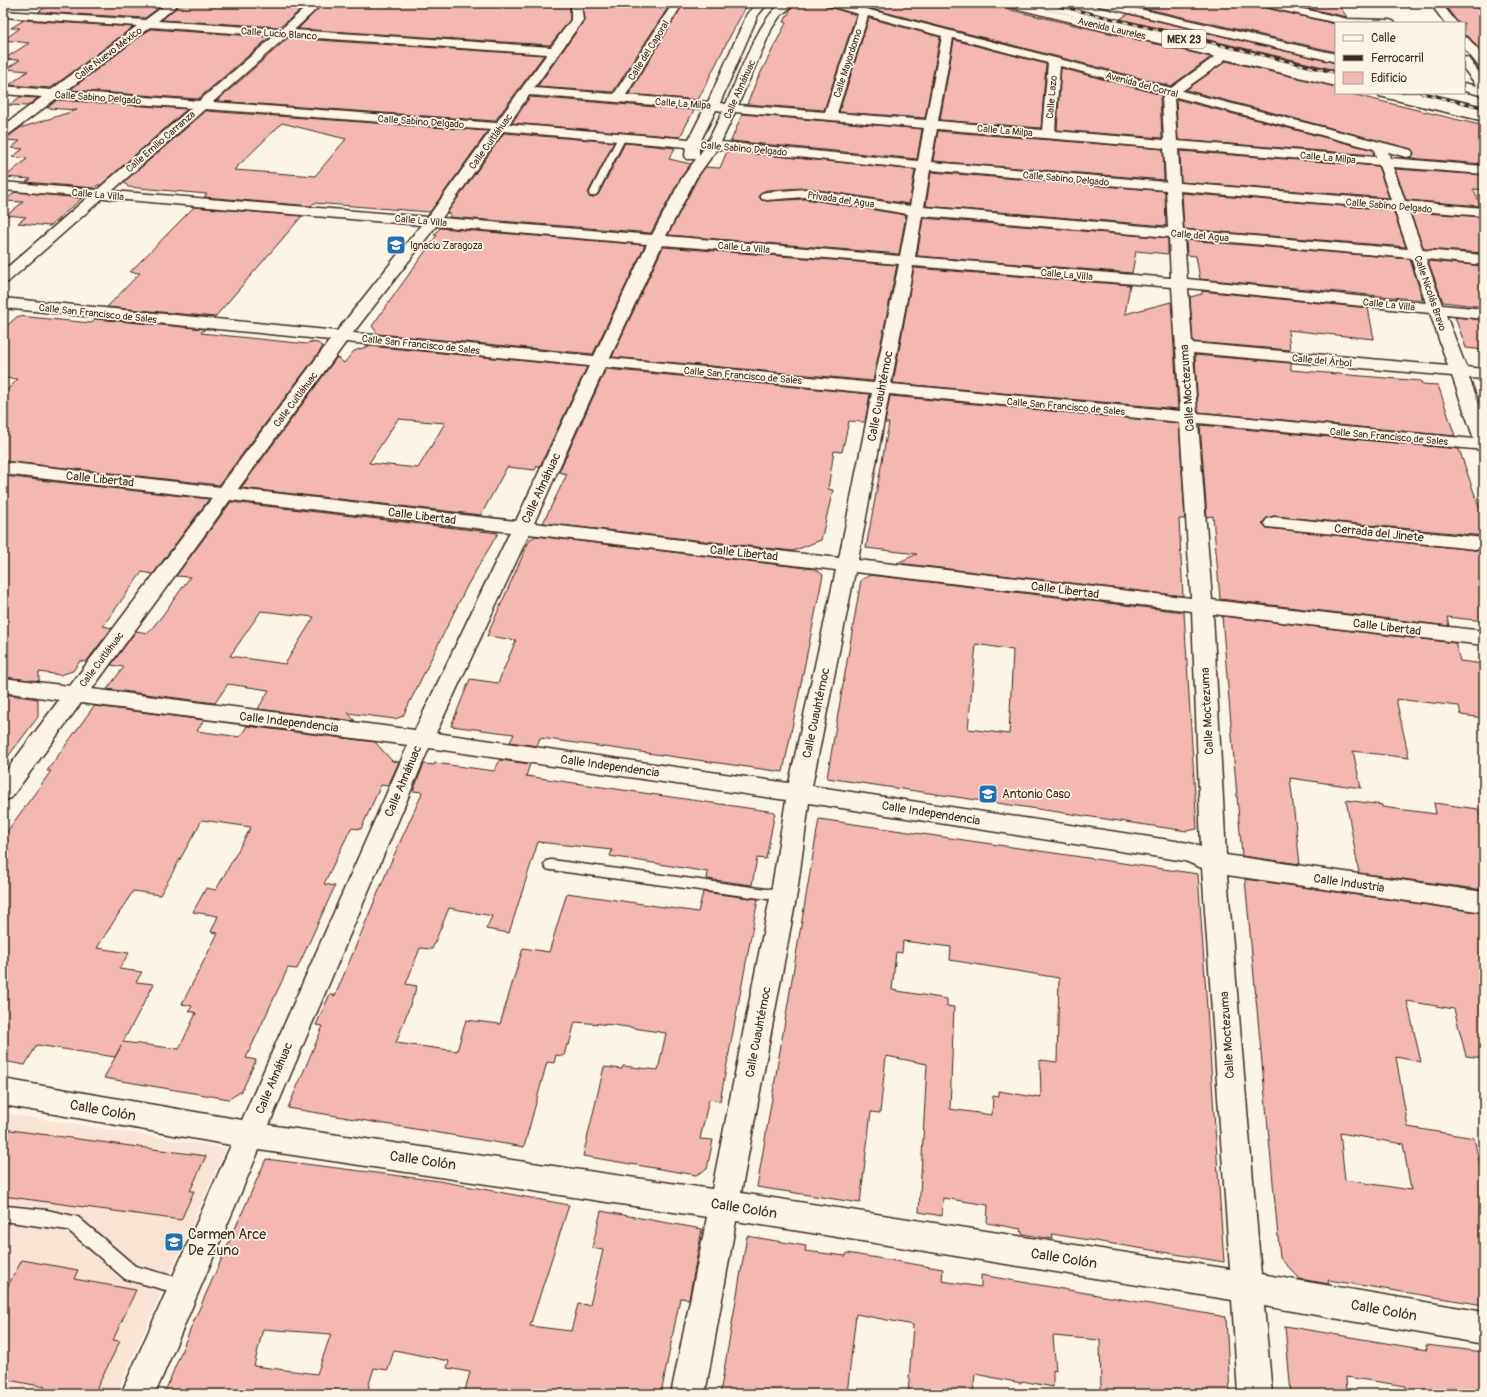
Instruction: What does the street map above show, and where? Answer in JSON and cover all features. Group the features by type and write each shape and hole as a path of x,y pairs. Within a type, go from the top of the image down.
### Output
{"street":[{"name":"Calle Nuevo México","path":"3,132 175,3"},
{"name":"Calle Emilio Carranza","path":"3,279 318,3"},
{"name":"Calle del Caporal","path":"618,98 678,3"},
{"name":"Calle Ahnáhuac","path":"689,178 693,143 713,105 753,14 763,3"},
{"name":"Calle Ahnáhuac","path":"138,1394 422,739 600,362 656,239 689,178 713,145 766,28 776,14 791,3"},
{"name":"Avenida del Corral","path":"830,3 1444,162 1452,167"},
{"name":"Avenida Laureles","path":"1006,3 1335,82"},
{"name":"Avenida Laureles","path":"1033,3 1335,76"},
{"name":"Avenida Laureles","path":"1073,3 1335,65"},
{"name":"Avenida Laureles","path":"1099,3 1125,6 1335,58"},
{"path":"1262,3 1350,22"},
{"path":"1436,3 1450,22"},
{"name":"Calle Cuitláhuac","path":"3,792 342,336 432,221 556,51 580,11"},
{"name":"Calle Mayordomo","path":"830,115 864,12"},
{"name":"Calle Lucio Blanco","path":"3,14 556,51"},
{"name":"Calle Cuauhtémoc","path":"688,1394 784,893 799,793 847,565 882,388 933,124 948,33"},
{"path":"1465,43 1484,64"},
{"path":"1173,92 1219,59 1219,54"},
{"name":"Calle Lazo","path":"1048,133 1054,61"},
{"path":"1465,62 1484,87"},
{"path":"1465,87 1484,92"},
{"name":"Calle Sabino Delgado","path":"3,90 501,127 693,143 925,166 1484,212"},
{"name":"Calle La Milpa","path":"527,91 713,105 1484,170"},
{"name":"Calle Moctezuma","path":"1173,92 1168,98 1179,283 1202,605 1214,863 1255,1394"},
{"path":"1387,94 1484,117"},
{"path":"1412,94 1484,111"},
{"path":"1457,94 1484,100"},
{"name":"Calle Nicolás Bravo","path":"1379,146 1484,441"},
{"name":"Calle La Villa","path":"3,186 1179,283 1484,314"},
{"name":"Privada del Agua","path":"767,196 805,193 916,211"},
{"name":"Calle del Agua","path":"916,211 1484,260"},
{"name":"Calle San Francisco de Sales","path":"3,304 1484,445"},
{"name":"Calle del Árbol","path":"1184,348 1484,374"},
{"name":"Calle Libertad","path":"3,468 1484,638"},
{"name":"Cerrada del Jinete","path":"1274,523 1484,544"},
{"name":"Calle Independencia","path":"3,685 422,739 799,793 1189,852 1214,863"},
{"name":"Calle Industria","path":"1214,863 1484,902"},
{"name":"Calle Colón","path":"3,1092 250,1135 725,1205 1246,1287 1484,1328"}],"lane":[{"path":"593,194 622,137"},
{"path":"551,865 767,894 784,893"},
{"path":"6,1214 47,1218 72,1223 131,1273 184,1287"}],"shaded area":[{"path":"3,1113 226,1148 116,1394 3,1394"}],"building":[{"path":"52,3 165,3 145,18 38,12"},
{"path":"181,3 309,3 280,27 162,20"},
{"path":"324,3 390,3 459,7 463,3 570,3 570,20 550,45 298,29"},
{"path":"583,3 671,3 613,92 537,87 584,21"},
{"path":"684,3 748,3 698,100 629,94"},
{"path":"797,3 824,3 826,6 856,15 824,110 747,104 756,82 786,23 784,22 791,9"},
{"path":"849,3 981,3 1211,57 1171,86"},
{"path":"1146,3 1256,3 1258,6 1335,24 1335,52 1139,7"},
{"path":"1284,3 1337,3 1347,17"},
{"path":"1444,5 1484,8 1484,55 1469,37 1465,35 1465,22 1457,22"},
{"path":"1128,14 1335,63 1335,70 1120,19"},
{"path":"869,18 940,37 925,118 839,112"},
{"path":"24,20 133,27 51,88 9,85 28,71 6,69 20,60 4,59 29,43 4,40 20,28 11,28"},
{"path":"150,29 270,37 198,99 70,90"},
{"path":"288,38 544,55 495,121 217,101"},
{"path":"954,40 1046,64 1041,128 940,120"},
{"path":"1226,61 1335,87 1335,94 1351,94 1484,126 1484,164 1408,158 1412,157 1414,154 1411,149 1186,90"},
{"path":"1061,68 1162,95 1160,98 1162,138 1057,130"},
{"path":"20,97 38,98 27,106 9,105"},
{"path":"530,97 694,110 680,137 512,123"},
{"path":"1176,99 1373,150 1374,155 1178,140"},
{"path":"57,100 187,109 101,185 94,188 26,182 31,179 5,177 27,159 12,157 23,149 11,148 20,141 3,140 3,137 9,136 20,128 77,110 47,108"},
{"path":"206,111 488,131 430,212 314,203 311,206 204,197 207,194 128,187 124,182","holes":["282,123 346,139 315,176 234,170"]},
{"path":"742,114 922,129 917,159 731,141"},
{"path":"938,131 1163,149 1164,180 933,161"},
{"path":"504,133 614,142 588,193 590,198 598,195 625,143 675,148 669,159 691,164 681,177 651,233 449,217 451,214 447,213"},
{"path":"727,151 915,170 909,204 805,188 767,190 759,195 761,200 767,201 805,199 906,215 899,254 668,235 697,179 705,167 720,168"},
{"path":"1180,151 1378,166 1389,198 1181,182"},
{"path":"1395,169 1484,175 1484,190 1473,189 1481,206 1406,200"},
{"path":"931,172 1165,191 1166,226 926,206"},
{"path":"15,192 82,198 50,226 18,223 26,217 7,215 23,202 5,201"},
{"path":"1182,193 1393,210 1406,247 1184,229"},
{"path":"194,207 302,216 215,317 107,307 140,273 130,272"},
{"path":"1410,212 1484,217 1484,253 1424,249"},
{"path":"923,218 1168,238 1168,254 1136,251 1132,273 917,256"},
{"path":"440,228 645,245 593,354 378,334 372,326 437,235 434,235"},
{"path":"1186,240 1410,259 1423,300 1200,279 1196,256 1187,255"},
{"path":"663,247 897,265 873,381 612,357"},
{"path":"1428,261 1484,266 1484,307 1443,302"},
{"path":"914,268 1130,285 1125,314 1171,302 1178,409 893,383"},
{"path":"1202,291 1368,308 1374,339 1288,330 1290,350 1193,342 1190,297 1202,294"},
{"path":"18,316 91,323 95,319 205,329 201,333 307,344 309,342 318,343 323,347 219,485 3,461 3,394 18,379 3,378 3,329"},
{"path":"1455,317 1484,320 1484,350 1466,348"},
{"path":"369,346 587,367 539,468 537,466 535,470 507,467 481,515 241,488 337,357 344,363 354,351","holes":["398,419 445,423 418,468 369,463"]},
{"path":"1195,355 1291,363 1291,370 1421,381 1422,384 1438,385 1455,436 1198,412"},
{"path":"606,369 870,394 865,422 849,421 842,452 834,451 828,489 833,490 821,540 793,551 543,523 567,474 559,472"},
{"path":"890,396 1179,423 1185,519 1179,519 1183,596 897,563 917,554 866,548 889,423 885,423"},
{"path":"1200,425 1459,449 1479,507 1484,508 1484,536 1274,516 1267,518 1262,523 1267,528 1484,551 1484,621 1447,617 1449,626 1220,599 1213,516 1207,517"},
{"path":"3,476 209,499 153,574 142,572 103,626 112,628 86,662 80,661 73,671 60,675 39,672 39,681 3,677"},
{"path":"231,502 498,533 467,586 403,716 395,719 348,713 355,721 258,709 269,690 228,684 215,703 107,689 124,667 111,665 136,631 148,633 190,577 176,576","holes":["261,611 314,617 285,664 230,656"]},
{"path":"536,536 815,569 823,575 783,772 540,738 537,746 510,742 514,734 451,726 470,679 498,683 516,640 487,636 530,539"},
{"path":"870,575 1184,612 1197,829 1187,831 827,778 861,580","holes":["976,644 1013,650 1009,734 968,729"]},
{"path":"1222,616 1455,643 1460,661 1484,664 1484,718 1461,715 1459,706 1396,699 1409,758 1353,751 1361,788 1290,778 1300,864 1242,856"},
{"path":"3,694 38,699 38,717 3,763"},
{"path":"94,706 204,720 197,731 240,737 247,726 375,742 392,761 399,762 388,786 381,785 361,829 351,828 324,884 335,886 297,969 288,968 246,1058 256,1060 242,1091 229,1099 104,1078 121,1046 115,1057 37,1045 25,1065 3,1061 3,837 51,771 47,771","holes":["202,820 251,827 216,890 206,888 193,912 218,916 211,932 218,933 182,1004 192,1006 189,1011 196,1013 179,1049 123,1042 154,984 136,982 142,972 119,969 129,953 97,948 133,891 160,895"]},
{"path":"500,760 530,764 526,776 775,812 766,859 757,858 752,885 707,879 708,872 610,856 612,850 538,842 509,933 486,929 492,916 449,908 432,949 420,948 406,984 417,986 396,1043 457,1051 466,1020 500,1024 523,948 549,952 567,893 698,912 703,892 758,899 720,1101 709,1099 700,1139 713,1140 707,1169 696,1175 583,1156 604,1067 622,1069 623,1066 658,1070 666,1033 614,1025 575,1022 569,1045 567,1044 564,1056 556,1055 554,1063 547,1062 524,1147 288,1108 323,1026 316,1025 330,994 335,996 390,864 421,796 422,792 413,791 424,764 434,765 435,763 494,771"},
{"path":"1346,800 1382,805 1382,807 1436,814 1434,803 1478,809 1481,819 1484,820 1484,890 1359,873"},
{"path":"819,819 1198,874 1224,1262 1052,1234 1053,1239 1022,1234 1021,1229 987,1223 988,1205 943,1198 942,1216 919,1212 927,1064 886,1056 880,1113 871,1112 860,1203 757,1187","holes":["903,941 951,947 950,960 1059,978 1057,1062 1040,1060 1041,1097 999,1091 999,1097 993,1096 992,1115 950,1109 954,1007 947,1006 947,999 892,990 896,952 902,953"]},
{"path":"1245,879 1484,913 1484,1058 1466,1056 1454,1009 1407,1001 1421,1062 1396,1057 1408,1127 1474,1138 1484,1184 1484,1305 1328,1280 1329,1284 1300,1279 1280,1258","holes":["1340,1133 1403,1144 1411,1190 1345,1180"]},
{"path":"3,1129 206,1156 190,1191 194,1191 181,1220 3,1196"},
{"path":"266,1159 439,1181 569,1205 530,1326 571,1331 578,1304 590,1305 603,1250 592,1248 601,1211 702,1229 689,1299 680,1298 661,1394 464,1394 470,1372 447,1368 449,1361 394,1350 388,1370 374,1368 369,1384 368,1394 164,1394 193,1323","holes":["263,1329 331,1334 317,1374 254,1366"]},
{"path":"747,1236 806,1246 805,1251 846,1256 847,1253 943,1269 942,1281 981,1287 981,1275 1226,1317 1230,1394 1110,1394 1101,1392 1100,1340 1053,1336 1056,1371 1053,1370 1053,1387 1022,1381 1021,1383 975,1374 973,1394 908,1394 913,1325 856,1314 847,1394 720,1394"},
{"path":"22,1260 78,1270 74,1279 136,1290 113,1340 120,1341 94,1394 42,1394 45,1387 3,1379 3,1295"},
{"path":"1285,1326 1427,1350 1426,1345 1484,1352 1484,1394 1407,1394 1406,1386 1346,1377 1347,1394 1291,1394"}],"railway":[{"path":"1046,3 1335,73"},
{"path":"1425,94 1484,108"}],"place":[{"name":"Ignacio Zaragoza","path":"396,245"},
{"name":"Antonio Caso","path":"988,794"},
{"name":"Carmen Arce De Zuno","path":"174,1242"}]}
